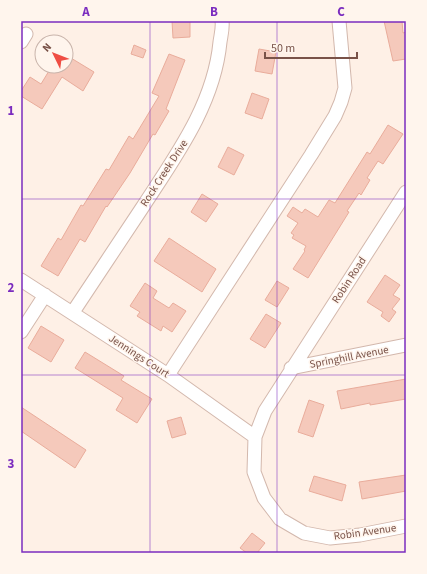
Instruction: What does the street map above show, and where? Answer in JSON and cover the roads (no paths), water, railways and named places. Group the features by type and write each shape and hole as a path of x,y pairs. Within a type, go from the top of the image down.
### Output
{"street":[{"name":"Rock Creek Drive","path":"73,312 190,133 204,104 215,73 219,56 222,21"},
{"path":"168,375 335,116 345,88 339,21"},
{"name":"Robin Road","path":"291,368 406,192"},
{"name":"Jennings Court","path":"21,280 73,312 168,375 255,437"},
{"path":"21,332 45,295"},
{"name":"Springhill Avenue","path":"291,368 406,345"},
{"name":"Robin Avenue","path":"291,368 265,410 255,437 254,472 264,498 280,519 304,533 330,538 360,535 406,526"}]}
